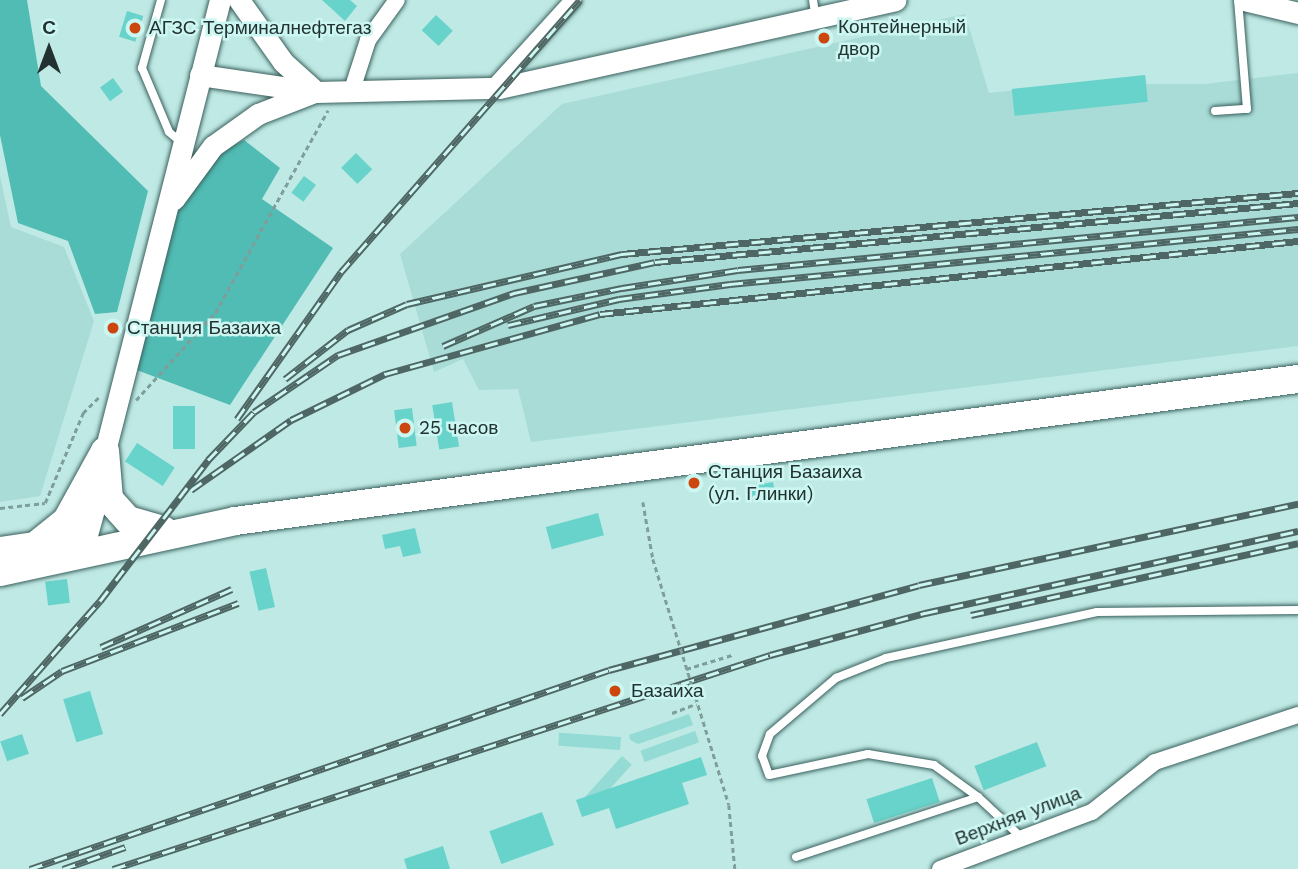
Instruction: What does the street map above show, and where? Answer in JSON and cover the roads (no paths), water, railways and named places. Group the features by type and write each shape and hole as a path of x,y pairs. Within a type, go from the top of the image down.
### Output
{"highway":[{"path":"0,572 91,547 176,530 1298,379"},
{"path":"105,451 108,499 147,530 176,530"},
{"path":"39,543 67,520 105,451"},
{"path":"91,547 105,451"},
{"path":"0,551 39,543 91,547"}],"main road":[{"path":"105,451 219,0"},
{"path":"239,0 283,62 324,98"},
{"path":"162,219 213,146 258,114 351,93 493,88 814,10 895,0"},
{"path":"1244,0 1298,13"},
{"path":"200,75 324,98"}],"street":[{"path":"351,93 364,48 397,0"},
{"path":"493,88 573,0"},
{"name":"Верхняя улица","path":"940,869 1092,812 1155,762 1298,715"}],"lane":[{"path":"161,0 142,68 169,132 182,143"},
{"path":"1215,111 1247,109 1238,0"},
{"path":"1022,838 978,797 934,765 868,754 769,775 762,756 770,734 836,678 886,658 1097,612 1298,610"},
{"path":"796,857 978,797"}],"railway":[{"path":"237,419 341,272 580,0"},
{"path":"285,379 348,330 407,304 622,254 1298,193"},
{"path":"0,714 100,601 208,460 254,412 338,355 514,293 655,262 1298,203"},
{"path":"443,346 534,306 622,288 738,270 1298,217"},
{"path":"508,325 619,299 730,284 1298,229"},
{"path":"191,490 291,420 385,374 600,314 1298,241"},
{"path":"30,869 609,670 919,585 1298,504"},
{"path":"113,869 770,655 925,613 1298,531"},
{"path":"971,615 1298,543"},
{"path":"101,647 232,589"},
{"path":"22,698 62,671 238,603"},
{"path":"63,869 125,847"}],"place":[{"name":"АГЗС Терминалнефтегаз","path":"135,28"},
{"name":"Контейнерный двор","path":"824,38"},
{"name":"Станция Базаиха","path":"113,328"},
{"name":"25 часов","path":"405,428"},
{"name":"Станция Базаиха (ул. Глинки)","path":"694,483"},
{"name":"Базаиха","path":"615,691"}]}
